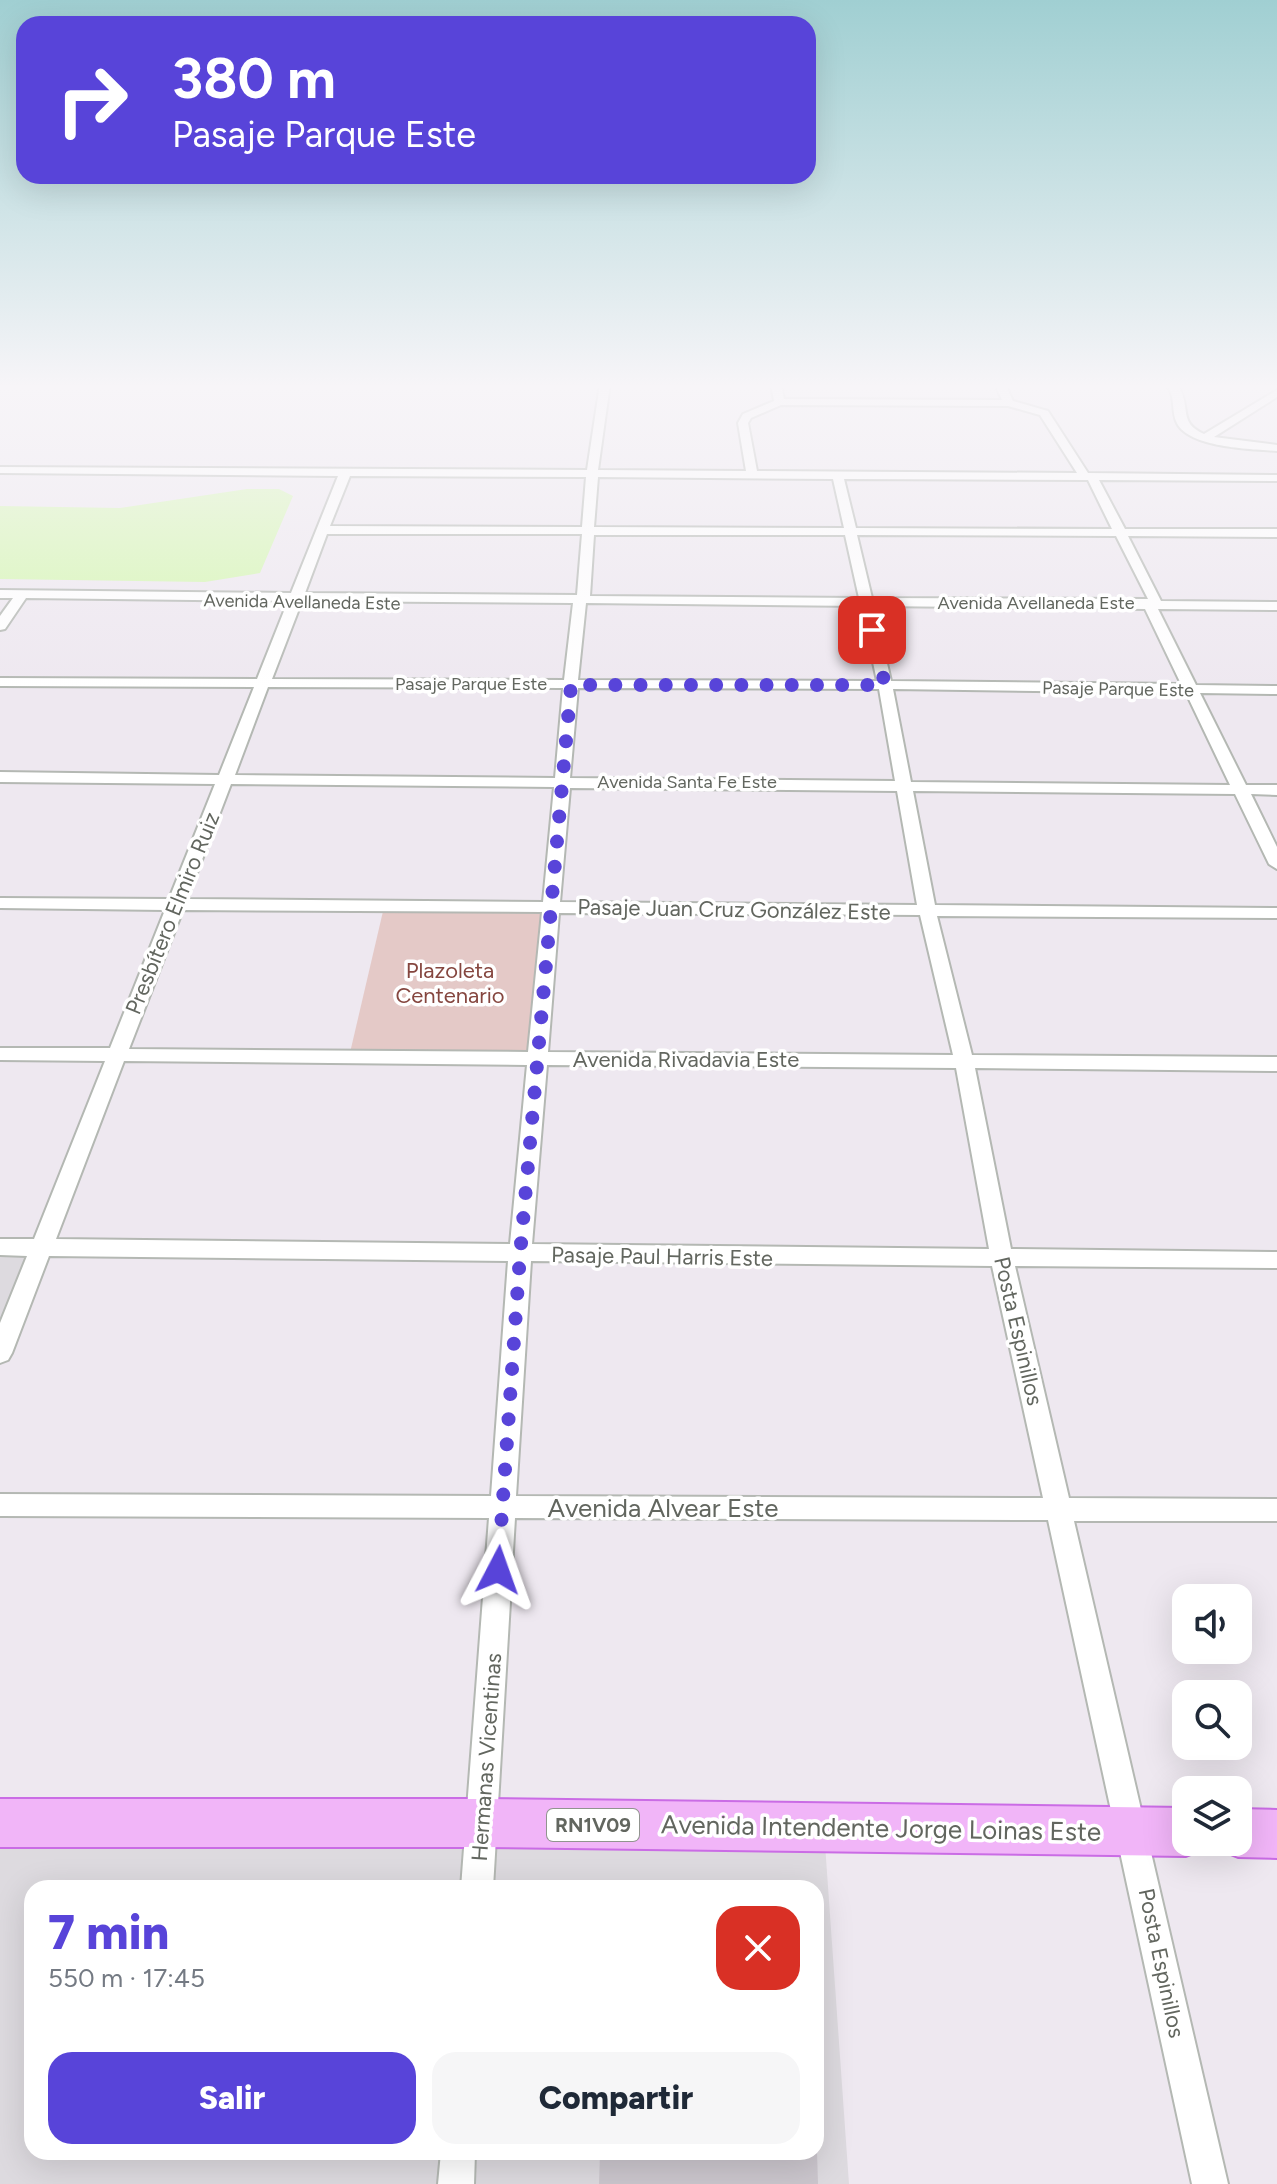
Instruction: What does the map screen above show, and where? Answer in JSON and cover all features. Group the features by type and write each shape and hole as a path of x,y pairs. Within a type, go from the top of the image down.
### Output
{"main road":[{"name":"Avenida Intendente Jorge Loinas Este","path":"0,1823 481,1823 824,1830 1172,1832"},
{"path":"1252,1833 1277,1834"}],"street":[{"name":"Presbítero Elmiro Ruiz","path":"0,1353 340,486"},
{"name":"Hermanas Vicentinas","path":"477,1880 520,1255 565,781 571,685 588,601 586,531 591,486"},
{"name":"Posta Espinillos","path":"840,486 885,685 927,910 964,1061 1002,1259 1210,2184"},
{"path":"1093,486 1122,533 1155,600 1149,604 1277,864"},
{"path":"322,530 1277,533"},
{"name":"Avenida Avellaneda Este","path":"0,596 1277,606"},
{"path":"0,626 20,596"},
{"name":"Pasaje Parque Este","path":"0,682 885,685 1277,690"},
{"name":"Avenida Santa Fe Este","path":"0,777 1277,790"},
{"name":"Pasaje Juan Cruz González Este","path":"0,903 1277,913"},
{"name":"Avenida Rivadavia Este","path":"0,1054 1277,1064"},
{"name":"Pasaje Paul Harris Este","path":"0,1247 520,1255 1277,1260"},
{"name":"Avenida Alvear Este","path":"0,1505 1277,1510"},
{"path":"456,2184 458,2160"}],"shaded area":[{"path":"247,489 279,489 293,496 260,573 205,582 0,579 0,506 120,508"},
{"path":"0,1247 40,1247 0,1353"},
{"path":"0,1823 824,1830 849,2184 0,2184"}],"green space":[{"name":"Plazoleta Centenario","path":"384,907 551,907 537,1059 349,1057"}],"building":[{"path":"600,2160 817,2160 818,2184 599,2184"}],"route":[{"path":"498,1570 520,1255 565,781 571,685 885,685 872,630"}]}
